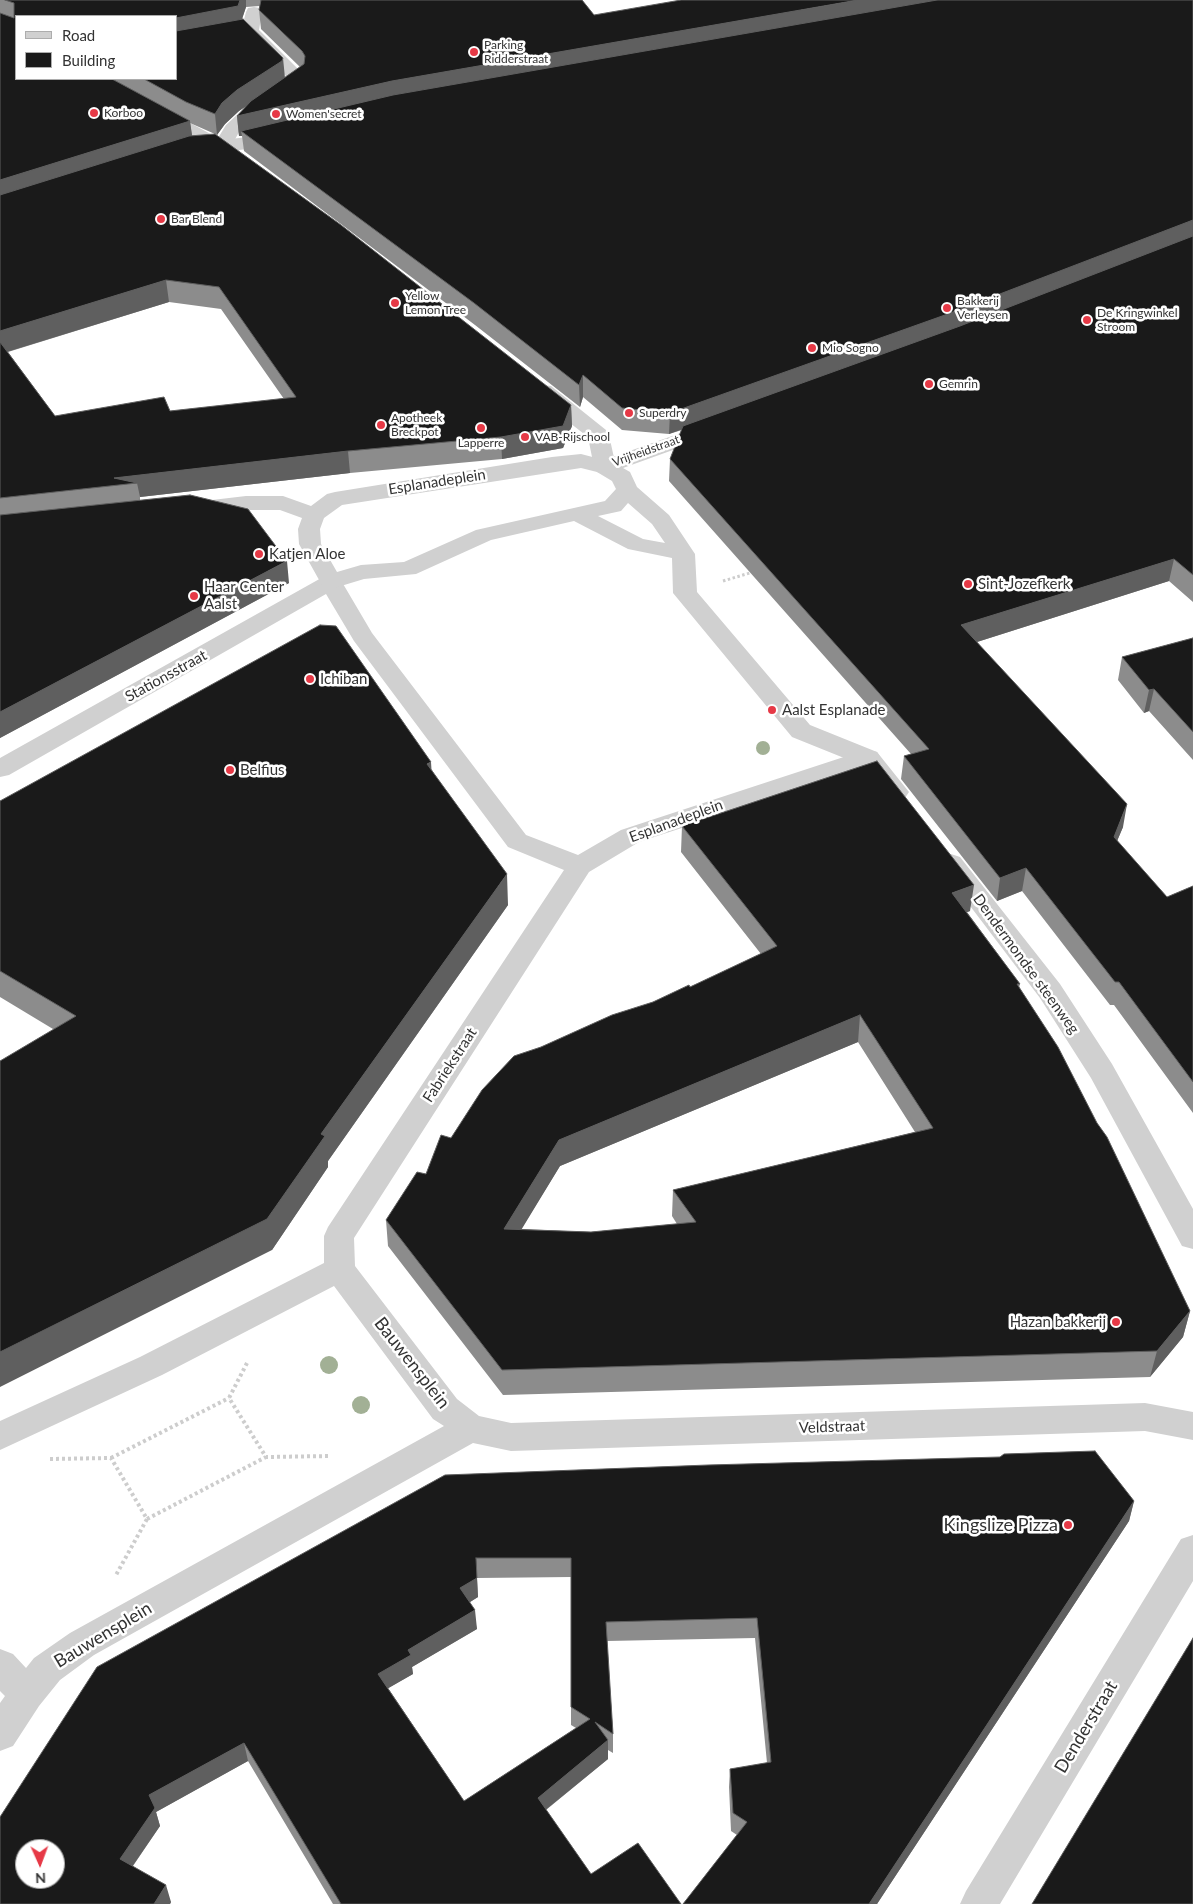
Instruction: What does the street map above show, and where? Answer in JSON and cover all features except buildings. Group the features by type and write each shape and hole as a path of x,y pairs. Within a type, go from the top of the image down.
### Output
{"street":[{"path":"250,31 254,12"},
{"path":"232,34 250,31"},
{"path":"222,146 232,129 246,116 295,84 296,76 250,31"},
{"path":"98,80 182,128 222,146 245,163"},
{"path":"180,153 248,144 293,132"},
{"path":"526,377 598,435 605,467"},
{"name":"Vrijheidstraat","path":"605,467 727,422"},
{"name":"Esplanadeplein","path":"314,515 335,499 581,461 605,467 622,477 627,490 661,520 683,554 685,593"},
{"path":"332,582 361,572 408,569 484,535 613,506 627,490"},
{"path":"177,510 246,503 283,503 314,515 309,529 310,544 362,636 517,841 580,866"},
{"path":"577,514 636,544 683,554"},
{"name":"Stationsstraat","path":"0,769 332,582"},
{"path":"685,593 801,732 868,758 910,810"},
{"name":"Esplanadeplein","path":"580,866 630,836 868,758"},
{"name":"Dendermondse steenweg","path":"934,842 1055,999 1102,1072 1193,1237"},
{"name":"Fabriekstraat","path":"339,1269 339,1236 580,866"},
{"path":"0,1436 151,1366 339,1269"},
{"name":"Bauwensplein","path":"0,1734 26,1694 47,1669 82,1644 470,1428 444,1409 339,1269"},
{"name":"Veldstraat","path":"470,1428 512,1437 1145,1418 1193,1426"},
{"name":"Denderstraat","path":"979,1904 1193,1550"},
{"path":"0,1665 26,1694"}],"path":[{"path":"685,593 759,570"},
{"path":"46,1459 111,1458 229,1398 263,1330 258,1311"},
{"path":"229,1398 266,1457"},
{"path":"114,1578 147,1519 266,1457 339,1456"},
{"path":"111,1458 147,1519"}],"place":[{"name":"Parking Ridderstraat","path":"474,52"},
{"name":"Korboo","path":"94,113"},
{"name":"Women'secret","path":"276,114"},
{"name":"Bar Blend","path":"161,219"},
{"name":"Yellow Lemon Tree","path":"395,303"},
{"name":"Bakkerij Verleysen","path":"947,308"},
{"name":"De Kringwinkel Stroom","path":"1087,320"},
{"name":"Mio Sogno","path":"812,348"},
{"name":"Gemrin","path":"929,384"},
{"name":"Superdry","path":"629,413"},
{"name":"Apotheek Breckpot","path":"381,425"},
{"name":"Lapperre","path":"481,428"},
{"name":"VAB-Rijschool","path":"525,437"},
{"name":"Katjen Aloe","path":"259,554"},
{"name":"Sint-Jozefkerk","path":"968,584"},
{"name":"Haar Center Aalst","path":"194,596"},
{"name":"Ichiban","path":"310,679"},
{"name":"Aalst Esplanade","path":"772,710"},
{"name":"Belfius","path":"230,770"},
{"name":"Hazan bakkerij","path":"1116,1322"},
{"name":"Kingslize Pizza","path":"1068,1525"}]}
